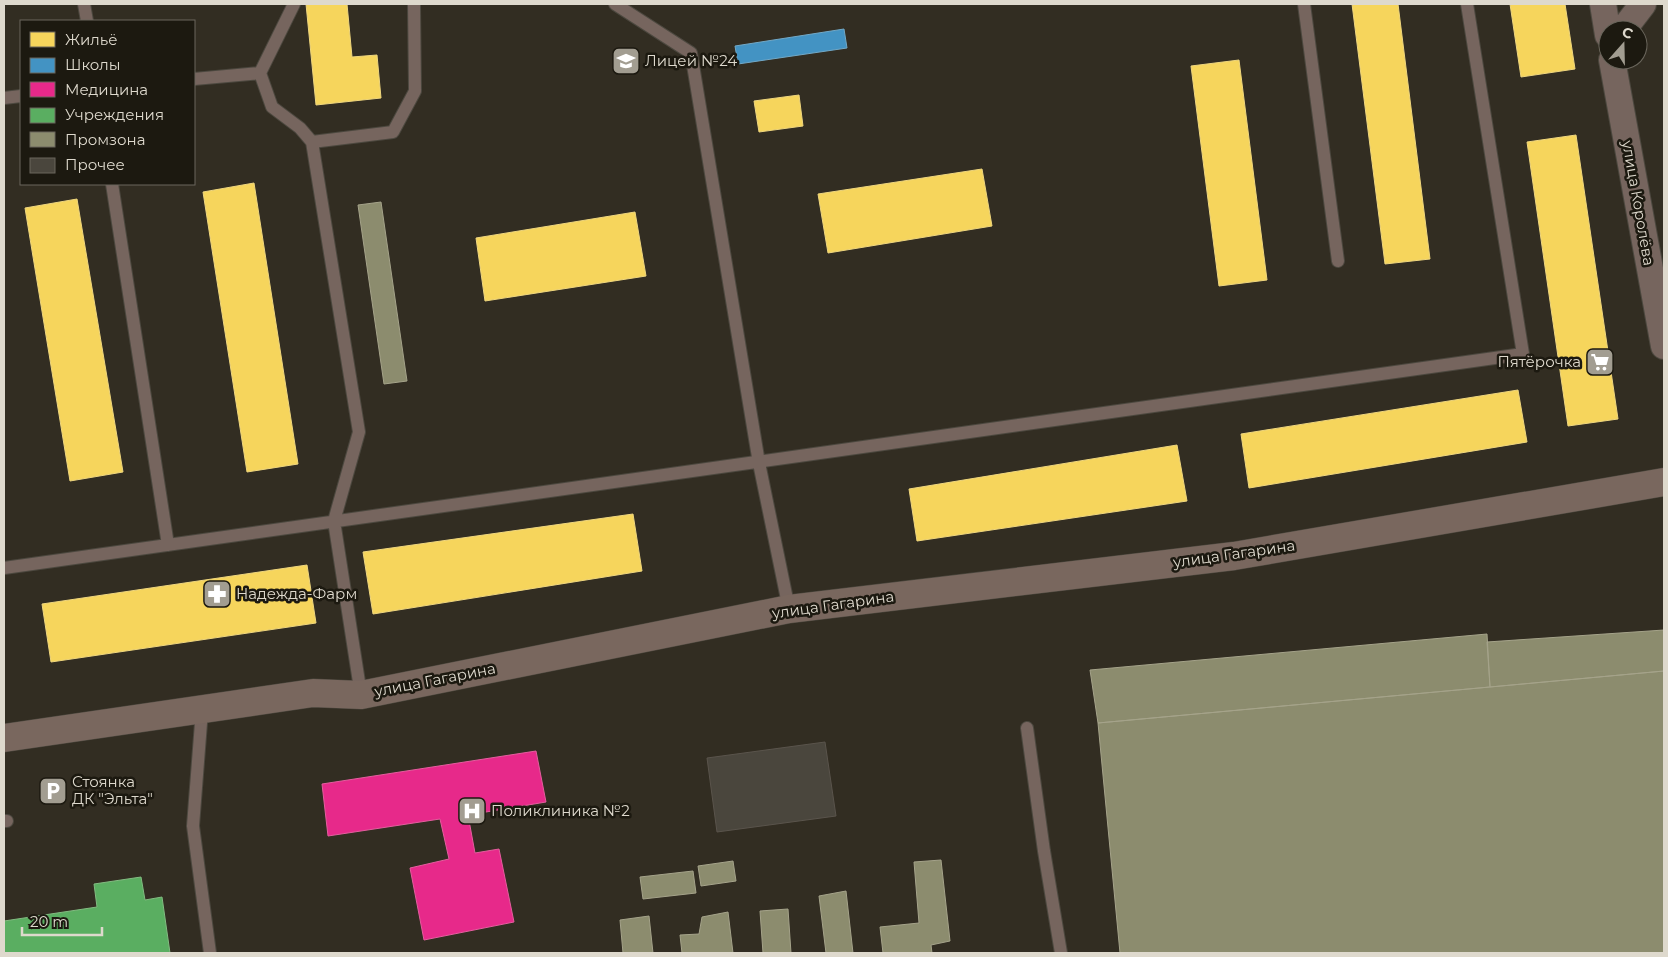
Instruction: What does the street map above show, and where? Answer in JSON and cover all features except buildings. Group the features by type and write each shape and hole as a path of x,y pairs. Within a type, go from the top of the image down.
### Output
{"street":[{"path":"1603,4 1606,20"},
{"path":"1631,20 1643,4"},
{"name":"улица Королёва","path":"1614,70 1664,346"},
{"name":"улица Гагарина","path":"4,738 313,693 361,695 789,609 1234,556 1664,482"}],"lane":[{"path":"84,4 87,20"},
{"path":"294,4 260,72 272,107 300,128 312,142 359,432 334,521 361,695"},
{"path":"312,142 393,132 414,91 414,4"},
{"path":"615,4 691,53 759,463 789,609"},
{"path":"1304,4 1338,261"},
{"path":"4,568 1523,354 1467,4"},
{"path":"195,79 260,72"},
{"path":"4,98 20,96"},
{"path":"112,185 168,545"},
{"path":"202,710 193,826 210,953"},
{"path":"1027,728 1044,851 1061,953"}],"place":[{"name":"Лицей №24","path":"626,61"},
{"name":"Пятёрочка","path":"1600,362"},
{"name":"Надежда-Фарм","path":"217,594"},
{"name":"Стоянка ДК \"Эльта\"","path":"53,791"},
{"name":"Поликлиника №2","path":"472,811"}]}
